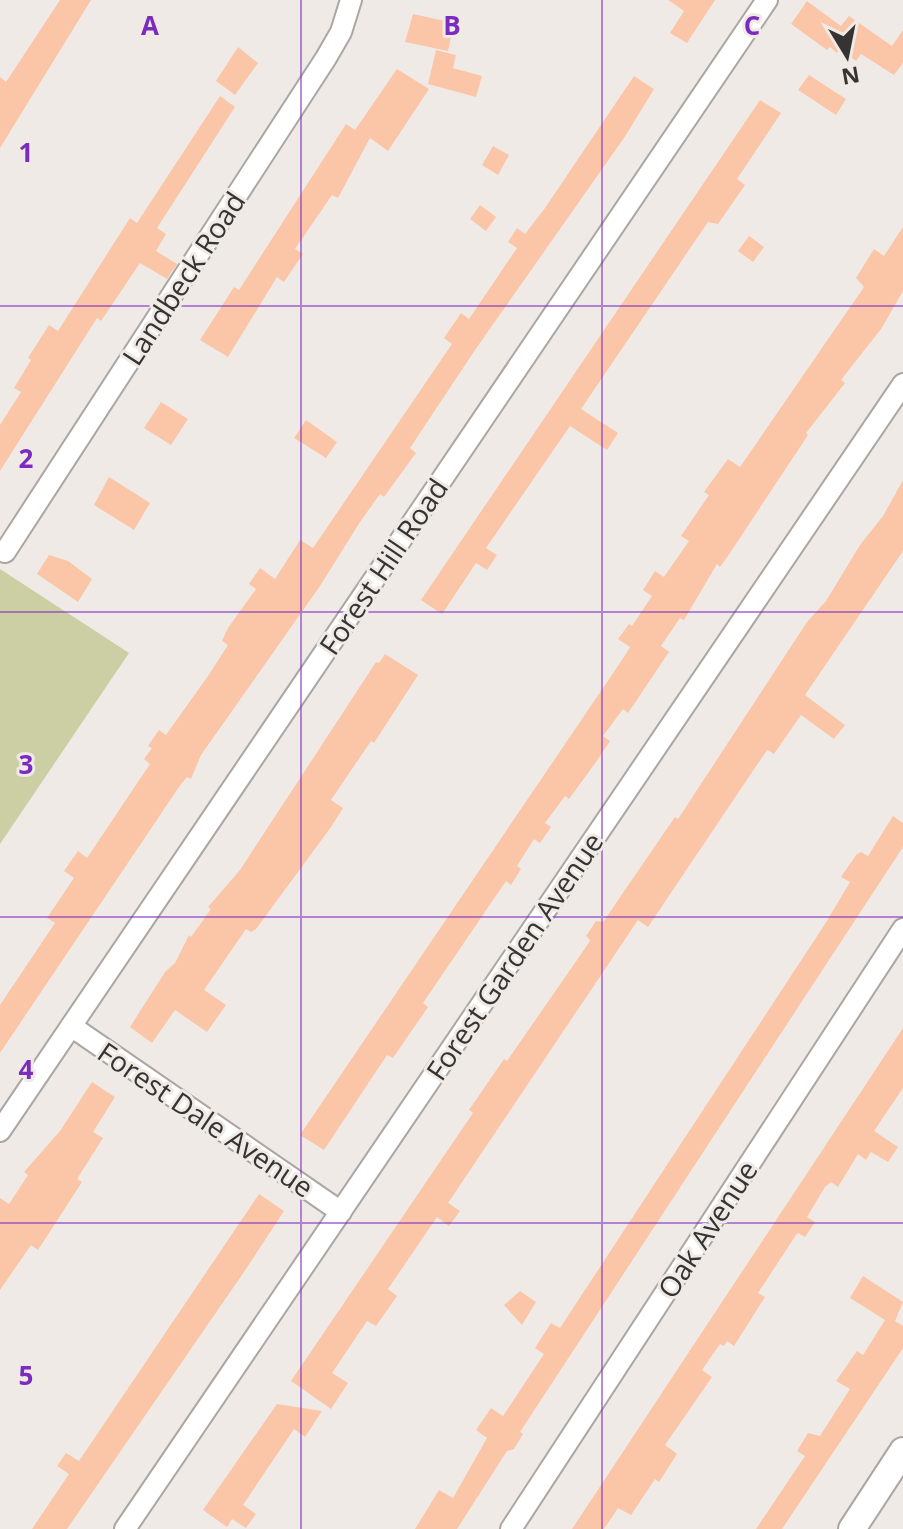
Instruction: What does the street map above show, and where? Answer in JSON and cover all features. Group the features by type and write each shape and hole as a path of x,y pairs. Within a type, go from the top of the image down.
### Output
{"main road":[{"path":"852,1529 903,1451"}],"street":[{"name":"Landbeck Road","path":"5,552 326,58 341,32 351,0"},
{"name":"Forest Hill Road","path":"0,1131 767,0"},
{"name":"Forest Garden Avenue","path":"125,1529 903,384"},
{"name":"Oak Avenue","path":"511,1529 903,929"},
{"name":"Forest Dale Avenue","path":"71,1026 341,1212"}],"green space":[{"path":"0,569 129,653 0,844"}],"building":[{"path":"60,0 91,0 0,148 0,77 6,82"},
{"path":"668,0 715,0 687,43 670,33 684,11"},
{"path":"807,1 841,26 849,16 892,46 903,30 903,63 894,75 861,54 856,61 840,49 837,53 830,47 827,50 791,24"},
{"path":"413,14 454,23 448,51 405,42"},
{"path":"238,47 258,63 235,95 216,81"},
{"path":"436,50 456,55 453,68 482,76 476,97 428,84"},
{"path":"397,69 429,89 388,151 370,138 338,198 332,195 295,249 303,254 284,282 277,277 228,357 200,340 234,287 239,290 346,124 355,130"},
{"path":"809,75 846,99 836,115 798,90"},
{"path":"634,76 654,89 626,135 410,448 416,453 384,497 380,494 360,522 320,586 201,755 191,779 187,777 181,784 0,1053 0,1005 55,923 47,918 74,878 64,871 78,851 87,858 150,764 144,759 152,748 148,746 159,730 166,735 210,673 228,645 222,641 228,628 256,589 249,584 260,568 275,579 300,540 313,548 452,344 444,338 461,313 469,319 517,248 508,242 517,228 525,234"},
{"path":"220,96 235,107 157,228 166,234 156,251 177,264 167,279 140,263 101,321 97,318 0,471 0,425 21,392 14,388 31,360 28,358 49,325 58,331 130,218 137,223"},
{"path":"760,100 781,113 737,179 745,185 718,224 708,222 581,409 618,433 607,450 570,426 486,548 497,555 487,570 476,563 442,614 421,600"},
{"path":"493,146 509,155 498,175 482,165"},
{"path":"480,205 496,217 486,231 470,219"},
{"path":"903,227 903,291 881,329 841,380 845,383 806,433 808,435 730,553 720,567 717,564 684,620 680,618 661,646 669,652 628,713 623,709 603,736 610,741 569,799 565,796 545,823 551,827 540,843 534,839 517,866 521,869 511,885 506,881 423,1003 428,1007 393,1058 387,1055 324,1150 300,1135 626,654 630,647 618,639 629,624 632,626 652,596 643,590 655,571 664,577 689,541 681,536 709,495 704,492 728,459 740,467 864,287 856,278 874,249 884,256"},
{"path":"749,236 764,247 753,262 738,251"},
{"path":"161,402 188,419 171,445 144,428"},
{"path":"306,420 337,442 326,458 294,438"},
{"path":"109,477 150,503 134,530 94,505"},
{"path":"903,480 903,551 805,695 845,725 834,739 801,715 774,754 767,750 648,927 638,920 448,1203 460,1211 449,1226 437,1217 388,1289 397,1296 376,1326 367,1321 332,1373 348,1383 331,1409 291,1381 473,1113 469,1110 588,944 590,940 586,936 596,921 603,922 675,817 678,819 807,622 826,601 860,545 883,516"},
{"path":"49,555 68,561 92,579 78,602 37,574"},
{"path":"385,654 418,675 374,743 371,741 331,800 343,808 331,827 256,929 251,932 246,929 204,990 226,1005 207,1032 175,1010 152,1043 130,1027 165,972 175,963 189,935 191,937 211,909 208,907 240,870 376,662 379,663"},
{"path":"893,816 903,823 903,847 520,1432 523,1434 514,1449 507,1451 457,1529 415,1529 439,1490 453,1498 487,1438 476,1430 491,1408 503,1416 544,1354 535,1348 551,1323 560,1328 825,924 850,882 841,877 856,855 861,852 868,856"},
{"path":"903,1028 903,1088 874,1131 898,1147 888,1162 871,1152 866,1160 858,1154 838,1187 831,1182 825,1187 807,1217 815,1222 805,1237 796,1235 758,1293 765,1297 734,1346 727,1341 724,1346 720,1344 702,1370 712,1377 665,1445 677,1454 659,1482 655,1479 631,1515 618,1508 604,1529 572,1529"},
{"path":"92,1082 115,1097 93,1132 103,1138 77,1179 82,1182 38,1250 31,1245 0,1290 0,1198 9,1204 28,1175 24,1172 60,1131"},
{"path":"259,1194 284,1211 246,1269 67,1529 32,1529 69,1474 57,1466 66,1453 79,1461"},
{"path":"863,1276 903,1302 895,1321 903,1326 903,1348 782,1529 756,1529 805,1456 797,1451 808,1433 820,1436 850,1389 836,1381 857,1351 863,1355 885,1320 850,1298"},
{"path":"520,1291 536,1302 522,1325 504,1305"},
{"path":"277,1404 322,1411 305,1437 294,1429 243,1505 256,1514 246,1528 232,1519 227,1527 203,1510"}]}
